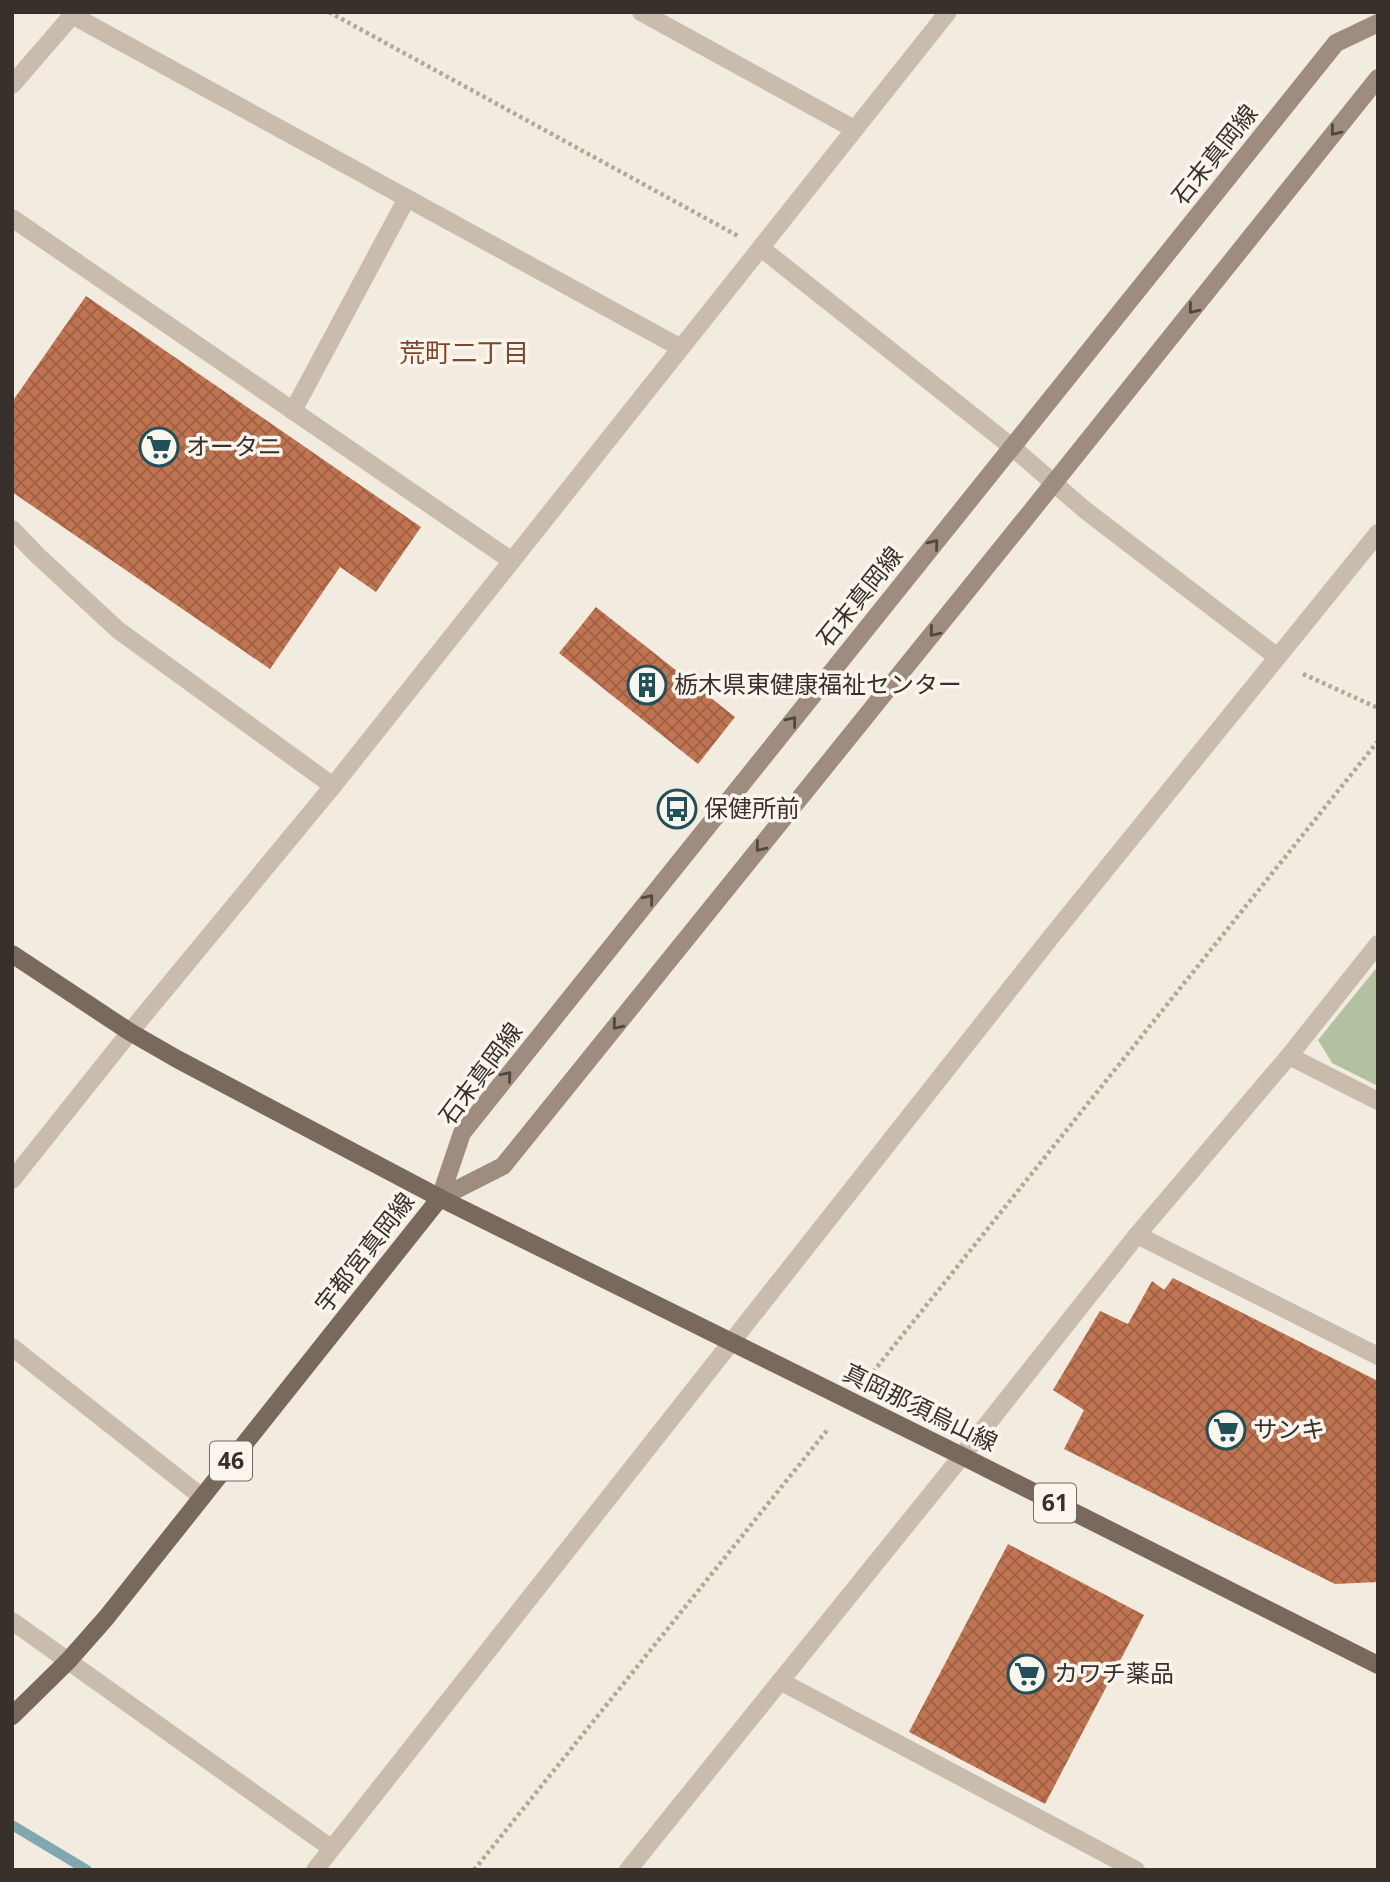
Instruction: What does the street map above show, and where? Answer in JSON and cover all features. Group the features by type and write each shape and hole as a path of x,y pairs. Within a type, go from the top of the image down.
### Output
{"main road":[{"name":"石末真岡線","path":"440,1198 462,1133 1336,43 1378,23"},
{"path":"440,1198 503,1166 1378,78"},
{"name":"宇都宮真岡線","path":"12,954 130,1032 440,1198 106,1618 68,1661 12,1716"},
{"name":"真岡那須烏山線","path":"440,1198 1378,1665"}],"street":[{"path":"641,12 854,129"},
{"path":"12,1180 333,786 948,12"},
{"path":"12,85 73,14 681,348"},
{"path":"293,411 407,198"},
{"path":"12,218 512,561"},
{"path":"761,248 1012,447 1053,484 1276,656"},
{"path":"12,529 118,630 333,786"},
{"path":"315,1870 1276,656 1378,533"},
{"path":"628,1870 1137,1235 1289,1056 1378,944"},
{"path":"1289,1056 1378,1101"},
{"path":"1137,1235 1378,1356"},
{"path":"12,1347 202,1497"},
{"path":"12,1621 331,1848"},
{"path":"780,1681 1136,1870"}],"path":[{"path":"329,12 761,248"},
{"path":"1303,674 1378,708"},
{"path":"873,1372 1378,741"},
{"path":"474,1870 828,1429"}],"green space":[{"path":"1378,966 1378,1086 1332,1063 1318,1040"}],"building":[{"name":"オータニ","path":"86,296 421,527 376,592 340,567 270,669 12,492 12,402"},
{"name":"栃木県東健康福祉センター","path":"596,607 735,717 698,764 559,653"},
{"name":"サンキ","path":"1173,1278 1378,1381 1378,1582 1335,1584 1064,1449 1084,1410 1053,1390 1100,1311 1128,1324 1152,1281 1164,1290"},
{"name":"カワチ薬品","path":"1008,1544 1144,1615 1045,1804 909,1732"}],"waterway":[{"path":"12,1825 87,1870"}],"place":[{"name":"オータニ","path":"159,447"},
{"name":"栃木県東健康福祉センター","path":"647,685"},
{"name":"保健所前","path":"677,809"},
{"name":"サンキ","path":"1226,1430"},
{"name":"カワチ薬品","path":"1027,1674"}],"district":[{"name":"荒町二丁目","path":"464,353"}]}
